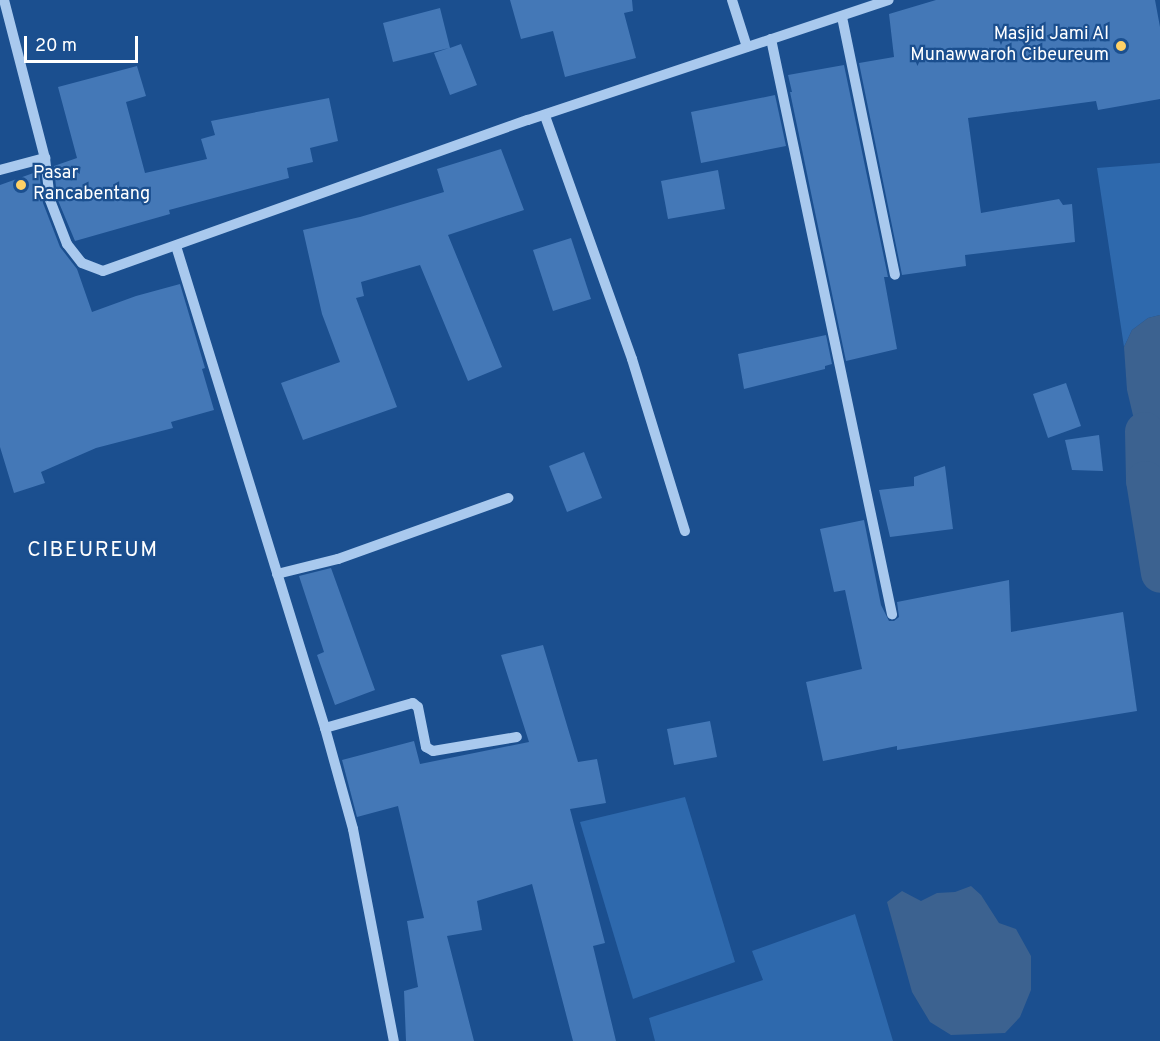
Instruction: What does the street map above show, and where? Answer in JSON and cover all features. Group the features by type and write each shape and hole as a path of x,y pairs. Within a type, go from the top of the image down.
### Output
{"street":[{"path":"4,0 45,158 50,200 67,244 82,263 103,271 545,116 889,0"},
{"path":"732,0 747,47"},
{"path":"842,17 895,275"},
{"path":"771,39 892,614"},
{"path":"545,116 632,359 685,531"},
{"path":"0,170 45,158"},
{"path":"176,246 326,729 352,829 394,1041"},
{"path":"277,574 338,559 508,498"},
{"path":"326,729 413,703 418,706 426,747 433,751 517,737"}],"shaded area":[{"path":"1160,163 1160,315 1148,318 1132,330 1124,347 1097,168"},
{"path":"1160,315 1160,432 1152,435 1136,428 1127,390 1124,347 1132,330 1148,318"},
{"path":"1144,431 1152,435 1160,432 1160,509"},
{"path":"685,797 735,962 633,999 580,822"},
{"path":"971,886 981,895 999,923 1016,929 1031,956 1031,990 1020,1017 1005,1033 951,1035 930,1022 912,992 887,902 902,891 921,901 937,893 955,892"},
{"path":"855,914 893,1041 655,1041 649,1018 763,980 752,951"}],"building":[{"path":"510,0 632,0 633,11 624,13 636,58 565,77 553,31 521,39"},
{"path":"936,0 1155,0 1160,27 1160,99 1098,110 1096,101 968,118 981,213 1059,199 1063,205 1072,204 1075,242 965,255 966,266 902,275 859,63 894,57 889,14"},
{"path":"440,8 450,48 461,44 477,85 450,95 434,53 449,48 393,62 383,23"},
{"path":"844,65 888,277 884,277 897,349 846,361 788,75"},
{"path":"137,66 146,96 126,102 145,173 207,159 201,139 215,135 211,121 329,98 338,141 310,148 313,162 287,168 289,178 169,210 170,214 75,241 57,198 54,166 77,158 58,87"},
{"path":"775,95 786,146 701,163 691,112"},
{"path":"501,149 524,210 448,235 502,367 468,381 420,265 361,282 364,296 356,298 397,407 303,440 281,383 340,362 322,314 303,230 360,217 444,192 437,169"},
{"path":"718,170 725,209 668,219 661,181"},
{"path":"39,171 43,203 60,247 77,269 92,312 136,296 180,284 205,368 202,369 214,410 171,422 173,428 96,448 41,472 45,483 14,493 0,447 0,185"},
{"path":"571,238 591,299 553,311 533,250"},
{"path":"826,335 832,364 825,366 825,369 744,389 738,354"},
{"path":"1066,383 1081,426 1048,438 1033,394"},
{"path":"1099,435 1103,471 1072,470 1065,440"},
{"path":"584,452 602,498 567,512 549,466"},
{"path":"945,466 953,529 890,537 879,490 914,486 914,477"},
{"path":"864,520 881,605 889,621 894,621 899,617 897,602 1009,580 1011,632 1123,612 1137,711 897,750 897,746 823,761 806,682 862,669 845,590 834,592 820,529"},
{"path":"331,568 375,690 335,705 317,655 324,652 299,576"},
{"path":"543,645 578,762 597,759 606,803 570,809 605,943 593,946 616,1041 573,1041 532,884 477,901 482,930 447,936 474,1041 406,1041 404,991 418,987 407,921 424,918 398,806 357,817 342,760 414,741 420,764 529,742 501,655"},
{"path":"710,721 717,757 674,765 667,729"}],"waterway":[{"path":"1144,431 1145,480 1160,573"}],"place":[{"name":"Masjid Jami Al Munawwaroh Cibeureum","path":"1121,46"},
{"name":"Pasar Rancabentang","path":"21,185"}],"district":[{"name":"CIBEUREUM","path":"93,551"}]}
